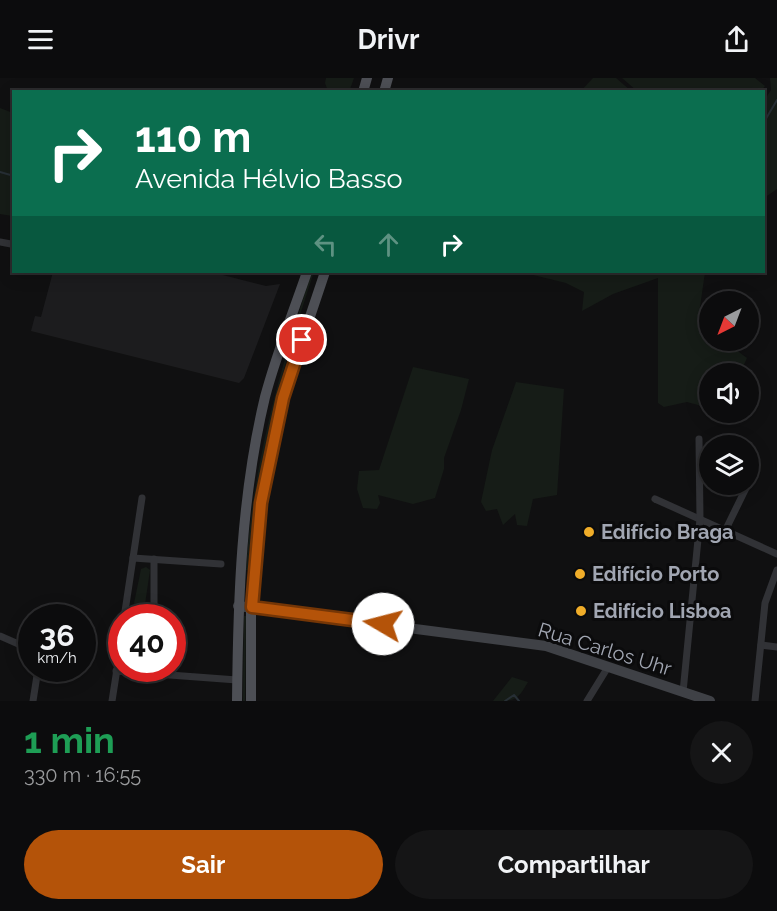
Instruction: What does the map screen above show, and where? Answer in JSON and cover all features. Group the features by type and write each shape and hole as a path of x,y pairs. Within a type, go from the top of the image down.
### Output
{"main road":[{"path":"237,701 238,606 246,495 266,396 307,273"},
{"path":"251,701 252,607 261,503 281,408 325,273"}],"street":[{"path":"0,242 11,244"},
{"path":"683,692 700,519 700,495"},
{"path":"725,531 743,495"},
{"path":"126,604 142,498"},
{"path":"655,499 777,554"},
{"path":"133,558 221,564"},
{"path":"154,559 154,604"},
{"path":"755,701 765,603 777,570"},
{"name":"Rua Carlos Uhr","path":"238,606 546,646 710,701"},
{"path":"0,636 18,644"},
{"path":"761,645 777,647"},
{"path":"587,701 608,667"},
{"path":"186,674 237,680"},
{"path":"33,701 36,682"},
{"path":"112,701 115,682"}],"shaded area":[{"path":"326,78 354,78 350,90 328,90"},
{"path":"593,78 616,78 630,90 582,90"},
{"path":"622,78 755,78 765,86 762,90 636,90"},
{"path":"770,78 777,78 777,189 765,197 765,99 771,90"},
{"path":"0,108 12,113 12,216 0,214"},
{"path":"53,273 215,273 266,286 280,284 244,378 239,383 31,331 35,316 41,317"},
{"path":"312,273 314,273 291,344 272,419 257,494 248,570 246,570 254,494 261,456 289,345"},
{"path":"525,273 705,273 702,291 699,291 699,351 738,351 747,358 745,363 699,363 699,405 687,402 664,407 658,403 658,278 613,294 582,311 584,292 566,283"},
{"path":"413,367 469,379 444,458 444,469 435,498 413,504 378,495 380,503 377,509 363,508 357,489 359,471 379,470"},
{"path":"516,382 564,389 557,495 533,499 527,526 517,525 515,514 503,525 497,509 486,511 481,502 492,450"},
{"path":"146,567 150,570 145,604 134,604 141,569"},
{"path":"244,616 246,616 245,701 243,701"},
{"path":"512,677 528,682 521,693 515,699 493,701"}],"waterway":[{"path":"765,120 777,100"},
{"path":"0,172 12,175"},
{"path":"505,701 514,695 519,701"}],"place":[{"name":"Edifício Braga","path":"589,532"},
{"name":"Edifício Porto","path":"580,574"},
{"name":"Edifício Lisboa","path":"581,611"}],"route":[{"path":"302,340 283,398 261,503 252,607 383,624"}]}
